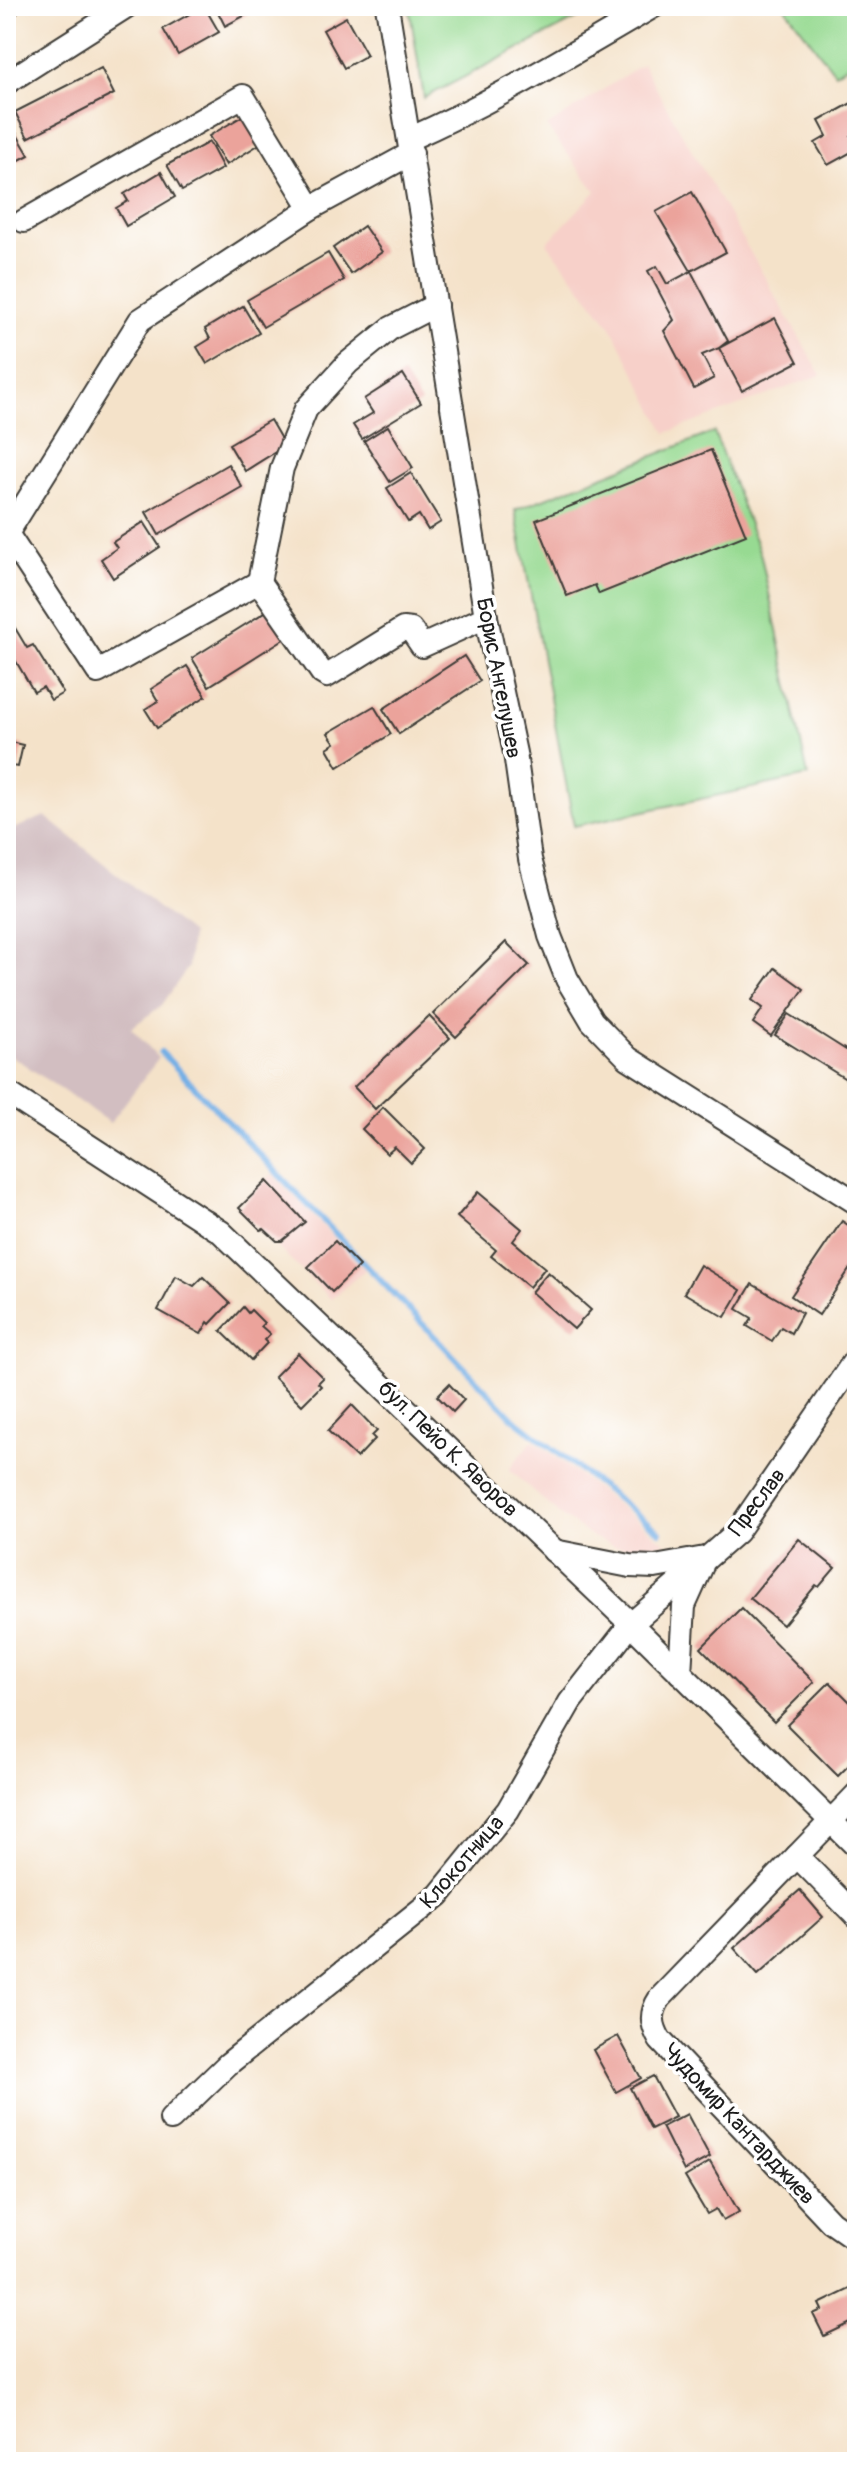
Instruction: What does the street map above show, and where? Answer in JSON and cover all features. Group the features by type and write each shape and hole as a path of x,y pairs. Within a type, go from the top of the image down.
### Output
{"street":[{"path":"6,83 127,6"},
{"name":"Борис Ангелушев","path":"387,6 486,617 515,753 533,872 550,936 567,979 592,1021 628,1058 857,1203"},
{"path":"259,582 98,672 7,532 140,320 410,146 654,6"},
{"path":"24,221 243,96 311,208"},
{"path":"436,305 391,328 348,363 306,409 282,468 259,582 327,676 403,629 411,630 422,646 486,617"},
{"name":"бул. Пейо К. Яворов","path":"6,1092 221,1232 631,1624 857,1847"},
{"name":"Преслав","path":"631,1624 737,1532 857,1357"},
{"path":"552,1551 630,1566 655,1567 706,1557"},
{"path":"680,1673 684,1606 706,1557"},
{"name":"Клокотница","path":"171,2119 228,2064 439,1895 508,1810 570,1702 631,1624"},
{"name":"Чудомир Кантарджиев","path":"857,1794 660,1998 652,2016 660,2040 831,2222 857,2240"},
{"path":"797,1856 857,1917"}],"shaded area":[{"path":"642,64 821,375 666,433 612,328 547,243 596,191 547,127"},
{"path":"45,816 191,934 188,967 162,1005 131,1028 159,1058 110,1123 6,1052 6,832"},
{"path":"272,1174 365,1270 331,1299 237,1208"},
{"path":"533,1440 666,1543 640,1548 614,1546 591,1536 560,1515 510,1470"}],"green space":[{"path":"409,6 580,6 584,15 424,98"},
{"path":"784,6 857,6 857,59 835,73"},
{"path":"714,432 761,556 808,776 574,826 515,510"}],"building":[{"path":"204,6 219,32 178,55 163,29"},
{"path":"215,6 263,6 225,26"},
{"path":"346,17 367,55 344,68 323,30"},
{"path":"101,68 114,94 28,138 15,112"},
{"path":"857,100 857,133 851,136 857,149 828,165 815,143 827,136 819,121"},
{"path":"246,114 263,142 226,165 209,136"},
{"path":"12,126 29,155 6,167 6,129"},
{"path":"209,142 223,168 182,191 167,165"},
{"path":"161,172 175,197 126,226 116,208 128,201 124,194"},
{"path":"692,192 726,252 691,271 656,212"},
{"path":"6,207 17,225 6,232"},
{"path":"364,226 382,252 351,274 333,248"},
{"path":"328,253 344,280 263,327 247,300"},
{"path":"657,266 667,284 691,271 728,341 702,355 714,378 694,389 664,331 674,320 648,271"},
{"path":"243,306 259,333 207,364 197,347 210,339 205,329"},
{"path":"775,318 798,362 742,391 719,348"},
{"path":"403,374 421,403 362,439 353,425 373,413 364,399"},
{"path":"270,420 285,446 245,471 229,444"},
{"path":"388,426 413,468 390,482 364,441"},
{"path":"711,450 746,535 599,594 595,585 567,596 536,520"},
{"path":"228,464 242,487 159,535 146,512"},
{"path":"411,473 441,522 428,530 419,515 408,522 387,488"},
{"path":"144,522 160,547 113,578 101,559 117,548 113,542"},
{"path":"270,609 287,637 209,686 192,658"},
{"path":"6,613 27,648 33,645 63,693 51,700 43,687 34,692 14,658 6,663"},
{"path":"464,656 480,681 399,734 383,709"},
{"path":"187,666 206,696 157,728 145,709 158,701 151,689"},
{"path":"374,706 391,734 338,767 327,748 335,743 328,733"},
{"path":"6,741 23,745 18,767 11,766 7,782"},
{"path":"506,942 529,965 456,1037 433,1014"},
{"path":"775,968 804,989 771,1036 753,1023 763,1008 752,1000"},
{"path":"789,1014 857,1057 857,1086 775,1035"},
{"path":"429,1016 450,1038 375,1109 354,1087"},
{"path":"383,1107 425,1149 411,1163 395,1147 387,1154 362,1129"},
{"path":"267,1181 305,1222 282,1241 261,1230 239,1208"},
{"path":"478,1192 522,1229 513,1241 545,1268 529,1287 491,1256 496,1250 457,1217"},
{"path":"842,1221 857,1231 857,1258 819,1315 791,1296"},
{"path":"335,1241 359,1266 332,1292 308,1267"},
{"path":"700,1265 741,1290 725,1317 684,1293"},
{"path":"548,1272 591,1310 574,1329 531,1292"},
{"path":"176,1276 194,1286 203,1277 230,1303 210,1324 208,1322 201,1334 158,1310"},
{"path":"752,1284 802,1313 791,1333 781,1327 772,1341 747,1326 752,1318 737,1309"},
{"path":"243,1307 248,1313 251,1310 264,1323 261,1326 270,1334 264,1340 267,1343 251,1360 221,1331"},
{"path":"298,1353 323,1378 318,1383 321,1386 302,1405 274,1377"},
{"path":"449,1384 464,1400 453,1412 437,1396"},
{"path":"352,1405 377,1431 372,1436 375,1439 357,1458 328,1431"},
{"path":"799,1539 835,1568 819,1587 816,1585 783,1625 750,1598"},
{"path":"741,1608 814,1682 774,1722 701,1648"},
{"path":"830,1682 857,1709 857,1757 838,1776 787,1725"},
{"path":"800,1890 823,1917 758,1975 734,1948"},
{"path":"618,2036 641,2078 616,2092 593,2050"},
{"path":"653,2076 675,2117 651,2129 630,2088"},
{"path":"687,2114 710,2157 684,2171 662,2127"},
{"path":"710,2162 739,2212 723,2221 716,2209 707,2214 685,2177"},
{"path":"854,2287 857,2320 824,2336 813,2314 822,2310 819,2304"}],"waterway":[{"path":"161,1052 513,1418 660,1532"}]}
